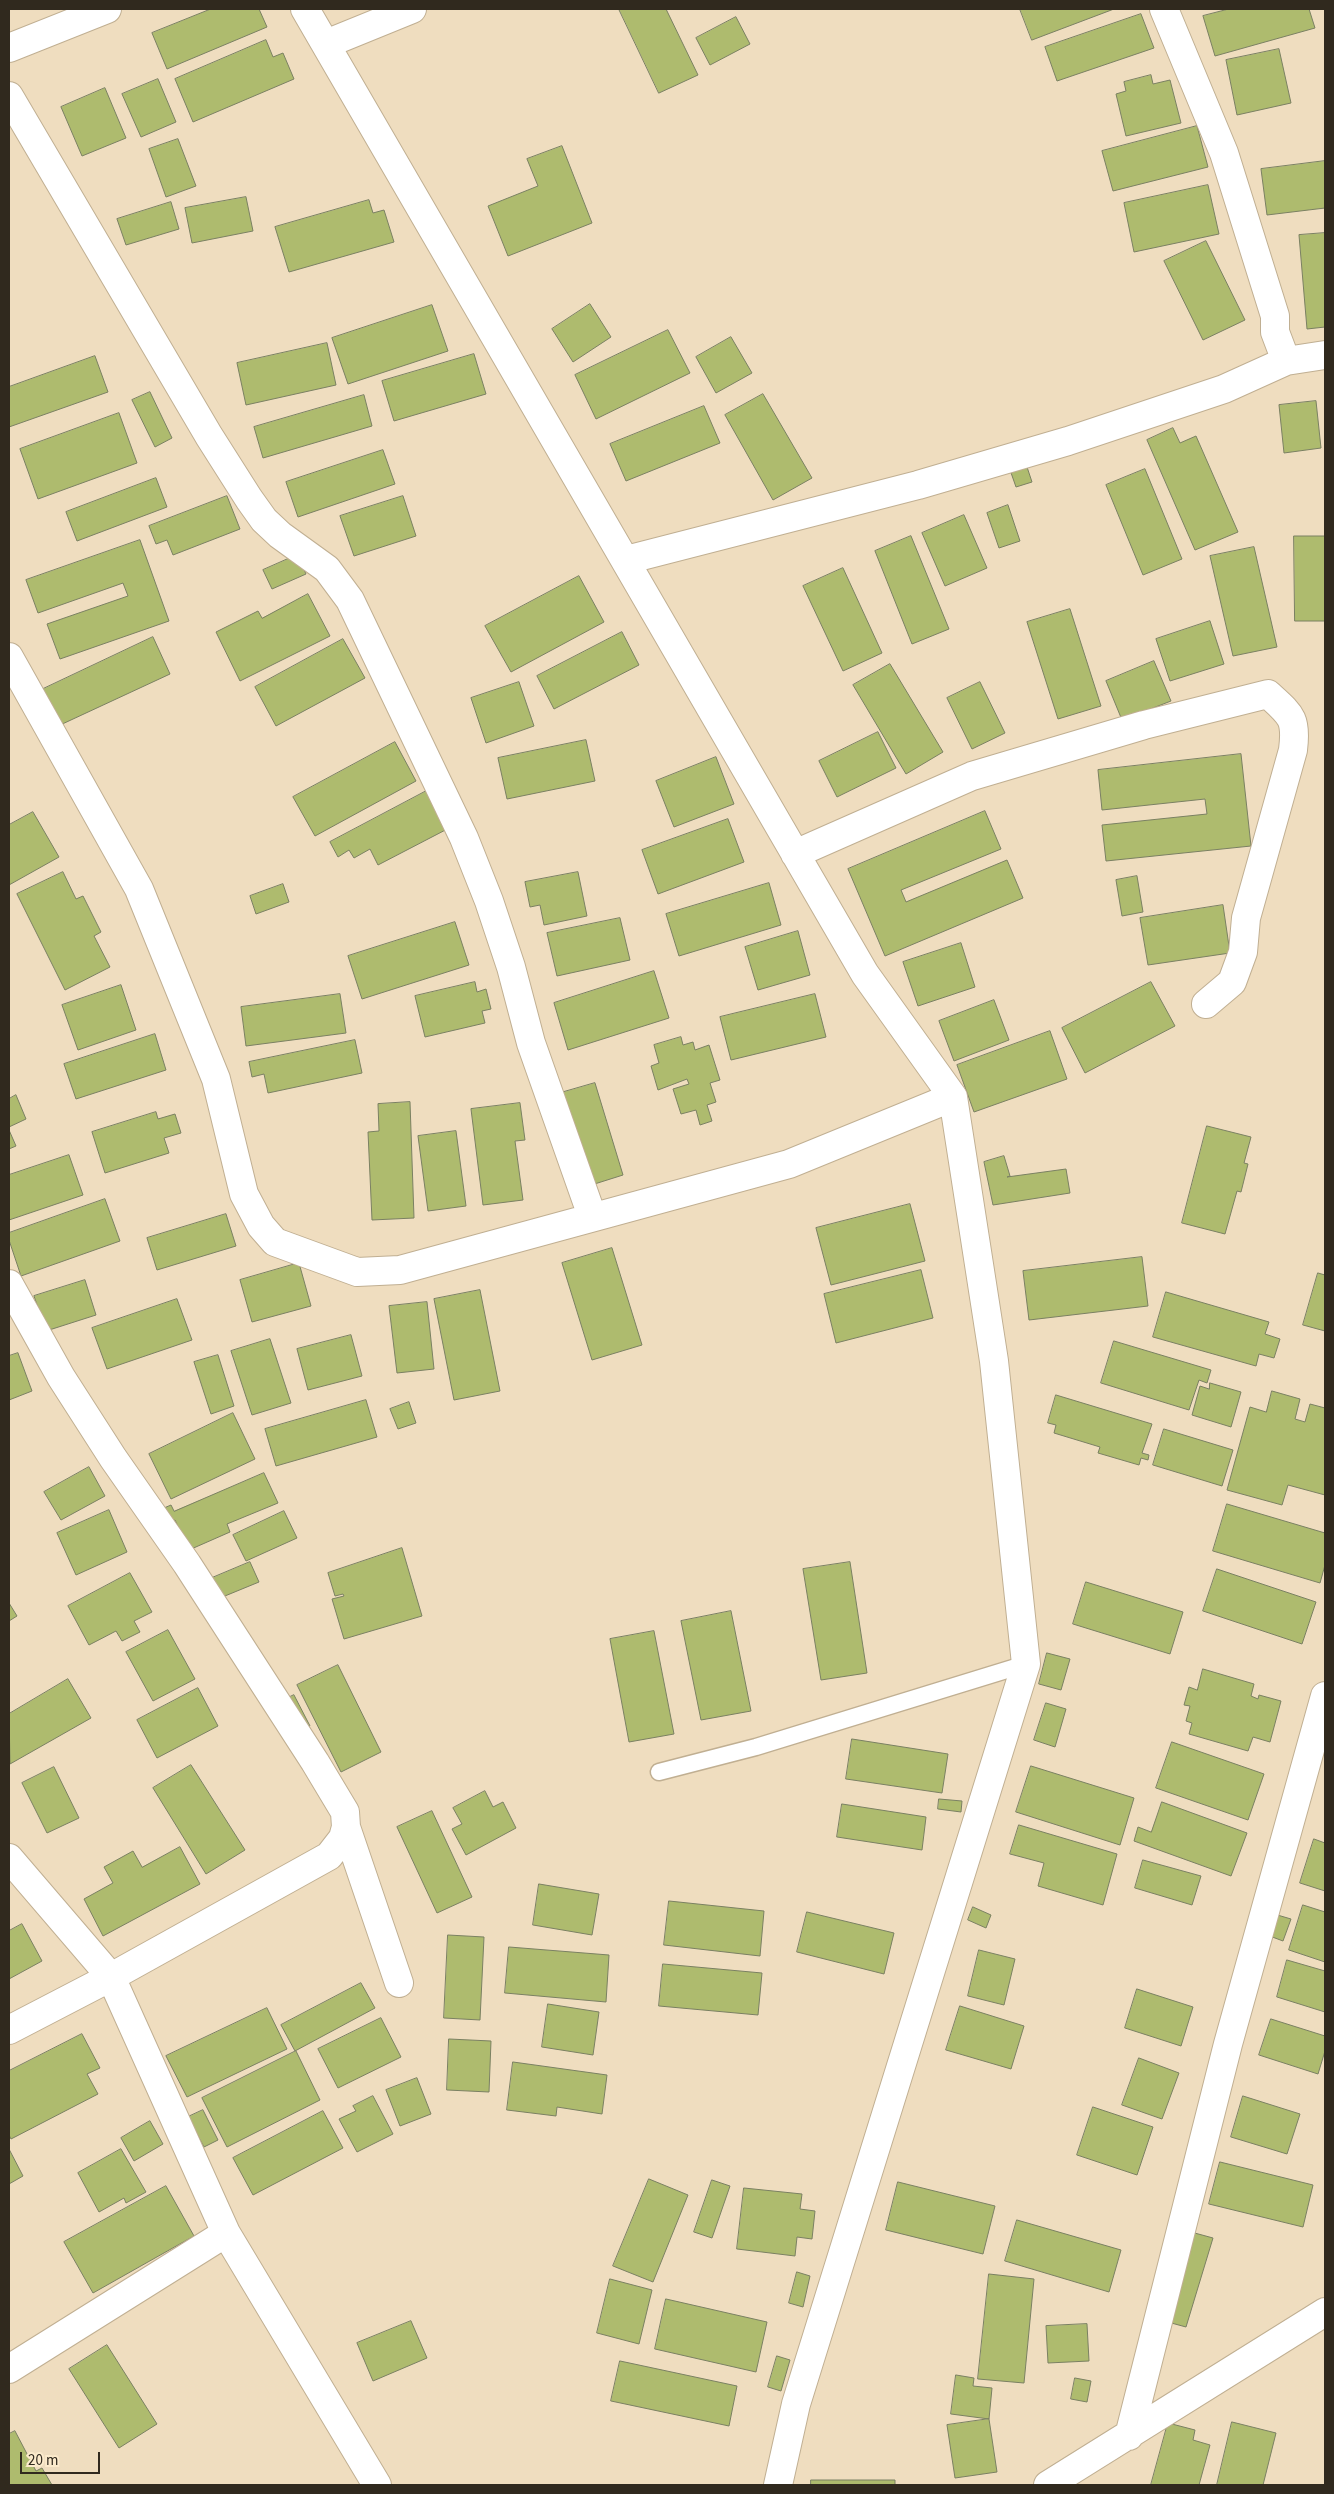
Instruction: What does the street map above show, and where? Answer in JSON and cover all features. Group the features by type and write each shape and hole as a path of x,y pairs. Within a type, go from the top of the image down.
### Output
{"street":[{"path":"9,48 107,9"},
{"path":"305,9 865,974 953,1097 994,1362 1026,1664 796,2404 778,2485"},
{"path":"326,44 412,9"},
{"path":"1164,9 1224,153 1275,316 1275,332 1286,361"},
{"path":"9,96 158,350 249,499 264,520 280,535 327,569 350,600 464,838 489,900 511,967 531,1043 592,1216"},
{"path":"626,560 899,490 1068,441 1224,389 1286,361 1325,354"},
{"path":"9,657 139,889 216,1079 244,1194 261,1226 275,1242 357,1272 400,1270 592,1216 789,1164 953,1097"},
{"path":"795,854 972,776 1144,725 1268,694 1286,711 1296,728 1292,750 1246,918 1243,952 1232,982 1206,1004"},
{"path":"9,1284 61,1376 108,1450 187,1564 315,1762 345,1812 346,1827 399,1983"},
{"path":"1129,2436 1228,2044 1325,1696"},
{"path":"9,2030 111,1977 329,1856 343,1838 346,1827"},
{"path":"9,1858 111,1977 226,2233 377,2485"},
{"path":"9,2369 226,2233"},
{"path":"1048,2485 1325,2312"}],"lane":[{"path":"659,1772 756,1747 1026,1664"}],"building":[{"path":"211,9 259,9 267,27 167,69 152,33"},
{"path":"619,9 666,9 698,75 659,93"},
{"path":"1020,9 1114,9 1032,40"},
{"path":"1229,9 1309,9 1315,28 1215,56 1203,16"},
{"path":"1141,14 1154,48 1057,81 1045,47"},
{"path":"736,17 750,44 710,65 696,38"},
{"path":"266,40 273,57 283,53 294,79 193,122 175,79"},
{"path":"1279,49 1291,103 1237,115 1226,60"},
{"path":"1151,75 1153,84 1170,80 1181,123 1126,136 1116,94 1126,91 1124,82"},
{"path":"158,79 176,122 141,137 122,94"},
{"path":"105,88 126,138 82,156 61,107"},
{"path":"1197,126 1208,167 1113,191 1102,151"},
{"path":"178,139 196,186 166,197 149,149"},
{"path":"562,146 592,223 508,256 488,206 538,186 527,159"},
{"path":"1325,161 1325,208 1267,215 1261,169"},
{"path":"1208,185 1219,234 1134,252 1124,203"},
{"path":"246,197 253,231 192,243 185,208"},
{"path":"369,200 373,213 384,210 394,242 289,272 275,227"},
{"path":"171,202 179,229 126,245 117,219"},
{"path":"1325,233 1325,327 1307,329 1299,235"},
{"path":"1206,241 1245,320 1203,340 1164,261"},
{"path":"590,304 611,337 573,362 552,329"},
{"path":"432,305 448,351 348,384 332,338"},
{"path":"668,330 690,373 596,419 575,375"},
{"path":"731,337 752,373 716,393 696,357"},
{"path":"327,343 336,385 246,405 237,363"},
{"path":"474,354 486,394 394,421 382,381"},
{"path":"95,356 108,392 9,427 9,387"},
{"path":"150,392 172,438 155,447 132,400"},
{"path":"763,394 812,478 773,500 725,415"},
{"path":"364,395 372,426 263,458 254,427"},
{"path":"1316,401 1321,448 1284,453 1279,405"},
{"path":"704,406 720,443 626,481 610,444"},
{"path":"119,413 137,463 38,499 20,449"},
{"path":"1173,428 1180,443 1196,436 1238,532 1195,550 1147,440"},
{"path":"383,450 395,484 298,517 286,482"},
{"path":"1025,461 1032,482 1016,487 1009,467"},
{"path":"1145,469 1182,559 1143,575 1106,485"},
{"path":"156,478 167,507 77,541 66,512"},
{"path":"227,496 240,529 173,555 167,540 156,544 149,526"},
{"path":"403,496 416,536 354,556 340,516"},
{"path":"1008,505 1020,541 999,548 987,513"},
{"path":"964,515 987,568 945,586 922,533"},
{"path":"911,536 949,629 912,644 875,551"},
{"path":"1294,536 1325,536 1325,621 1295,621"},
{"path":"140,540 169,621 60,659 47,624 128,596 123,583 38,613 26,580"},
{"path":"1254,547 1277,647 1233,656 1210,556"},
{"path":"297,555 306,574 272,589 263,570"},
{"path":"843,568 882,653 843,671 803,586"},
{"path":"579,576 604,622 511,672 485,626"},
{"path":"308,594 330,636 240,681 216,632 258,611 262,618"},
{"path":"1070,609 1101,706 1058,719 1027,622"},
{"path":"1210,621 1224,664 1170,681 1156,639"},
{"path":"622,632 639,665 554,709 537,676"},
{"path":"153,637 170,674 58,726 41,690"},
{"path":"343,639 365,678 276,726 255,687"},
{"path":"1154,661 1171,701 1122,720 1106,681"},
{"path":"890,664 943,752 906,774 853,685"},
{"path":"519,682 534,726 486,743 471,698"},
{"path":"980,682 1005,733 972,749 947,698"},
{"path":"878,732 896,768 837,797 819,761"},
{"path":"586,740 595,781 507,799 498,758"},
{"path":"395,742 416,781 315,836 293,797"},
{"path":"1241,754 1251,846 1106,861 1102,825 1207,814 1205,799 1102,810 1098,770"},
{"path":"716,757 734,804 674,827 656,781"},
{"path":"434,787 455,825 378,865 370,849 354,858 349,850 338,857 330,842"},
{"path":"985,811 1001,849 901,890 906,902 1007,860 1023,898 885,956 848,869"},
{"path":"33,812 59,857 9,885 9,825"},
{"path":"728,819 744,862 658,894 642,850"},
{"path":"63,872 76,899 83,896 101,932 94,936 110,967 65,990 17,894"},
{"path":"578,872 587,916 544,925 540,905 530,907 525,882"},
{"path":"1137,876 1143,912 1122,916 1116,880"},
{"path":"769,883 781,925 679,956 666,914"},
{"path":"283,884 289,902 256,914 250,896"},
{"path":"1223,905 1230,953 1148,965 1140,918"},
{"path":"620,918 630,960 557,976 547,933"},
{"path":"455,922 469,965 362,999 348,956"},
{"path":"798,931 810,975 758,990 745,947"},
{"path":"961,943 975,987 918,1006 903,962"},
{"path":"654,971 669,1018 568,1050 554,1003"},
{"path":"475,982 477,992 486,989 491,1009 482,1011 485,1023 425,1037 415,996"},
{"path":"1151,982 1175,1026 1085,1073 1062,1028"},
{"path":"121,985 136,1030 78,1050 62,1005"},
{"path":"340,994 346,1033 246,1046 241,1007"},
{"path":"815,994 826,1037 731,1060 720,1017"},
{"path":"994,1000 1009,1040 954,1061 939,1021"},
{"path":"1050,1031 1067,1079 974,1112 957,1065"},
{"path":"155,1034 166,1070 76,1099 64,1064"},
{"path":"681,1037 683,1045 693,1042 695,1050 709,1045 720,1080 710,1083 716,1102 707,1105 712,1121 700,1125 696,1110 681,1114 673,1089 689,1084 687,1079 658,1090 651,1066 659,1063 654,1045"},
{"path":"355,1040 362,1073 268,1093 264,1074 252,1077 249,1062"},
{"path":"595,1083 623,1175 585,1187 557,1094"},
{"path":"16,1095 26,1119 9,1127 9,1099"},
{"path":"410,1102 414,1218 372,1220 368,1132 379,1131 378,1104"},
{"path":"520,1103 525,1140 515,1141 523,1200 483,1205 471,1109"},
{"path":"156,1112 158,1119 175,1114 181,1133 164,1138 169,1153 105,1173 92,1132"},
{"path":"1207,1126 1251,1137 1244,1163 1248,1164 1241,1192 1237,1191 1225,1234 1182,1223"},
{"path":"9,1130 16,1146 9,1149"},
{"path":"456,1131 466,1206 428,1211 418,1136"},
{"path":"69,1155 83,1195 9,1220 9,1175"},
{"path":"1004,1156 1010,1176 1007,1177 1066,1169 1070,1193 993,1205 984,1162"},
{"path":"105,1199 120,1241 21,1276 9,1240 9,1233"},
{"path":"910,1204 925,1261 831,1285 816,1228"},
{"path":"226,1214 236,1246 157,1270 147,1238"},
{"path":"612,1248 642,1345 592,1360 562,1263"},
{"path":"1142,1257 1148,1306 1029,1320 1023,1271"},
{"path":"299,1263 311,1306 252,1322 240,1280"},
{"path":"921,1270 933,1318 836,1343 824,1294"},
{"path":"1318,1273 1325,1275 1325,1331 1303,1325"},
{"path":"85,1280 96,1315 46,1331 34,1296"},
{"path":"480,1290 500,1391 454,1400 434,1299"},
{"path":"1166,1292 1269,1322 1265,1334 1280,1339 1274,1358 1259,1354 1256,1366 1153,1337"},
{"path":"177,1299 192,1340 107,1369 92,1328"},
{"path":"427,1302 434,1369 397,1373 389,1306"},
{"path":"351,1335 362,1376 308,1390 297,1349"},
{"path":"270,1339 291,1403 252,1415 231,1351"},
{"path":"1114,1341 1211,1370 1207,1383 1199,1380 1189,1410 1101,1383"},
{"path":"18,1353 32,1391 9,1400 9,1356"},
{"path":"218,1355 234,1406 211,1414 194,1362"},
{"path":"1210,1383 1241,1392 1231,1427 1192,1415 1200,1386 1209,1389"},
{"path":"1272,1391 1300,1399 1295,1419 1305,1422 1310,1404 1325,1408 1325,1495 1288,1485 1282,1505 1227,1490 1250,1407 1266,1412"},
{"path":"1056,1395 1152,1424 1142,1453 1149,1455 1148,1460 1141,1458 1139,1465 1098,1453 1100,1447 1054,1433 1056,1425 1048,1423"},
{"path":"366,1400 377,1437 276,1466 265,1429"},
{"path":"409,1402 416,1423 398,1429 390,1409"},
{"path":"233,1413 255,1459 171,1499 149,1454"},
{"path":"1164,1429 1233,1450 1222,1486 1153,1465"},
{"path":"89,1467 105,1496 61,1520 44,1492"},
{"path":"264,1473 278,1503 227,1524 230,1532 189,1550 175,1520 164,1525 157,1511 171,1505 174,1511"},
{"path":"1227,1504 1325,1533 1325,1565 1320,1583 1213,1551"},
{"path":"109,1510 127,1552 76,1575 57,1533"},
{"path":"284,1511 297,1538 246,1561 233,1535"},
{"path":"402,1548 422,1616 344,1639 332,1599 344,1596 343,1594 335,1596 328,1573"},
{"path":"250,1562 259,1582 220,1598 212,1578"},
{"path":"850,1562 867,1673 821,1680 803,1569"},
{"path":"1217,1569 1316,1602 1302,1644 1203,1611"},
{"path":"130,1573 152,1612 134,1621 140,1632 122,1641 116,1631 89,1645 68,1606"},
{"path":"1086,1582 1183,1612 1170,1654 1073,1624"},
{"path":"9,1603 17,1616 9,1621"},
{"path":"731,1611 751,1711 701,1720 681,1621"},
{"path":"168,1630 195,1679 153,1701 126,1652"},
{"path":"654,1631 674,1734 629,1742 610,1639"},
{"path":"1047,1653 1070,1659 1061,1690 1039,1684"},
{"path":"338,1665 381,1752 341,1772 297,1685"},
{"path":"1203,1669 1254,1684 1251,1696 1258,1699 1259,1695 1281,1701 1270,1742 1253,1737 1248,1751 1189,1734 1192,1723 1186,1721 1190,1706 1184,1705 1189,1687 1197,1690"},
{"path":"68,1679 91,1718 10,1764 9,1714"},
{"path":"198,1688 218,1726 157,1758 137,1720"},
{"path":"294,1695 310,1726 294,1734 278,1703"},
{"path":"1046,1703 1066,1709 1055,1747 1034,1740"},
{"path":"852,1739 948,1754 942,1793 846,1779"},
{"path":"1172,1742 1264,1774 1248,1820 1156,1788"},
{"path":"191,1765 245,1850 206,1874 153,1788"},
{"path":"1031,1766 1134,1798 1120,1845 1016,1812"},
{"path":"54,1767 79,1818 47,1833 22,1783"},
{"path":"485,1791 493,1807 503,1802 516,1828 466,1855 452,1829 462,1824 453,1808"},
{"path":"939,1799 962,1801 961,1812 938,1809"},
{"path":"1162,1802 1247,1833 1231,1876 1134,1841 1138,1827 1151,1832"},
{"path":"842,1804 926,1817 922,1850 837,1837"},
{"path":"432,1811 472,1897 437,1913 397,1827"},
{"path":"1019,1825 1117,1854 1103,1905 1038,1886 1044,1863 1010,1854"},
{"path":"1314,1839 1325,1843 1325,1891 1300,1883"},
{"path":"180,1847 200,1884 103,1936 84,1899 113,1883 104,1867 133,1851 142,1867"},
{"path":"1143,1860 1201,1876 1192,1905 1135,1888"},
{"path":"539,1884 599,1894 592,1935 533,1925"},
{"path":"669,1901 764,1911 760,1956 664,1945"},
{"path":"1303,1905 1325,1912 1325,1962 1289,1950"},
{"path":"973,1907 991,1915 986,1928 968,1920"},
{"path":"807,1912 894,1933 884,1974 797,1952"},
{"path":"1274,1914 1291,1919 1283,1941 1267,1935"},
{"path":"22,1924 42,1961 9,1979 9,1931"},
{"path":"448,1935 484,1937 480,2020 444,2018"},
{"path":"509,1947 609,1955 606,2002 505,1993"},
{"path":"979,1950 1015,1959 1004,2005 968,1996"},
{"path":"1287,1960 1325,1971 1325,2012 1277,1997"},
{"path":"663,1964 762,1973 758,2015 659,2006"},
{"path":"361,1983 375,2008 295,2051 281,2025"},
{"path":"1137,1989 1193,2007 1181,2046 1125,2028"},
{"path":"548,2004 599,2012 593,2055 542,2047"},
{"path":"960,2006 1024,2026 1011,2069 946,2050"},
{"path":"267,2008 287,2049 187,2097 166,2056"},
{"path":"381,2018 401,2057 338,2088 318,2049"},
{"path":"1271,2019 1325,2036 1325,2051 1318,2074 1259,2055"},
{"path":"82,2034 100,2068 87,2074 98,2094 11,2139 9,2135 9,2071"},
{"path":"449,2039 491,2041 489,2092 447,2090"},
{"path":"296,2051 320,2100 227,2147 202,2098"},
{"path":"1139,2058 1179,2073 1162,2119 1122,2105"},
{"path":"513,2062 607,2075 602,2114 557,2107 556,2116 507,2110"},
{"path":"417,2078 431,2114 400,2126 386,2090"},
{"path":"373,2096 393,2134 357,2152 339,2119 356,2111 353,2106"},
{"path":"1243,2096 1300,2114 1287,2154 1231,2137"},
{"path":"1093,2107 1153,2127 1137,2175 1077,2155"},
{"path":"203,2110 218,2140 204,2147 188,2117"},
{"path":"323,2111 343,2148 253,2195 233,2158"},
{"path":"150,2121 163,2144 134,2161 121,2138"},
{"path":"9,2149 23,2176 9,2184"},
{"path":"121,2149 146,2192 126,2203 124,2198 99,2212 78,2173"},
{"path":"1220,2162 1313,2185 1303,2227 1209,2204"},
{"path":"649,2179 688,2195 653,2282 613,2266"},
{"path":"712,2180 730,2186 712,2238 694,2232"},
{"path":"898,2182 995,2206 983,2254 886,2230"},
{"path":"166,2186 194,2236 93,2293 64,2242"},
{"path":"744,2188 802,2194 800,2209 815,2211 812,2239 797,2237 795,2256 737,2249"},
{"path":"1017,2220 1121,2250 1109,2292 1005,2261"},
{"path":"1191,2232 1213,2238 1186,2327 1164,2321"},
{"path":"797,2272 810,2276 803,2307 789,2303"},
{"path":"989,2274 1034,2279 1024,2383 978,2379"},
{"path":"610,2279 652,2290 639,2344 597,2333"},
{"path":"666,2299 767,2322 756,2372 655,2349"},
{"path":"411,2321 427,2358 373,2381 357,2343"},
{"path":"1087,2324 1089,2361 1048,2363 1046,2326"},
{"path":"107,2345 157,2424 119,2448 69,2369"},
{"path":"777,2356 790,2360 781,2391 768,2387"},
{"path":"620,2361 737,2386 729,2426 611,2401"},
{"path":"956,2375 974,2378 973,2386 992,2388 989,2419 951,2414"},
{"path":"1075,2378 1091,2381 1087,2402 1071,2399"},
{"path":"989,2419 997,2472 955,2478 947,2425"},
{"path":"1232,2422 1276,2433 1263,2485 1217,2485"},
{"path":"1168,2423 1195,2430 1193,2440 1210,2445 1199,2485 1151,2485"},
{"path":"15,2431 36,2471 42,2468 52,2485 9,2485 9,2434"},
{"path":"811,2480 895,2480 895,2485 811,2485"}]}
